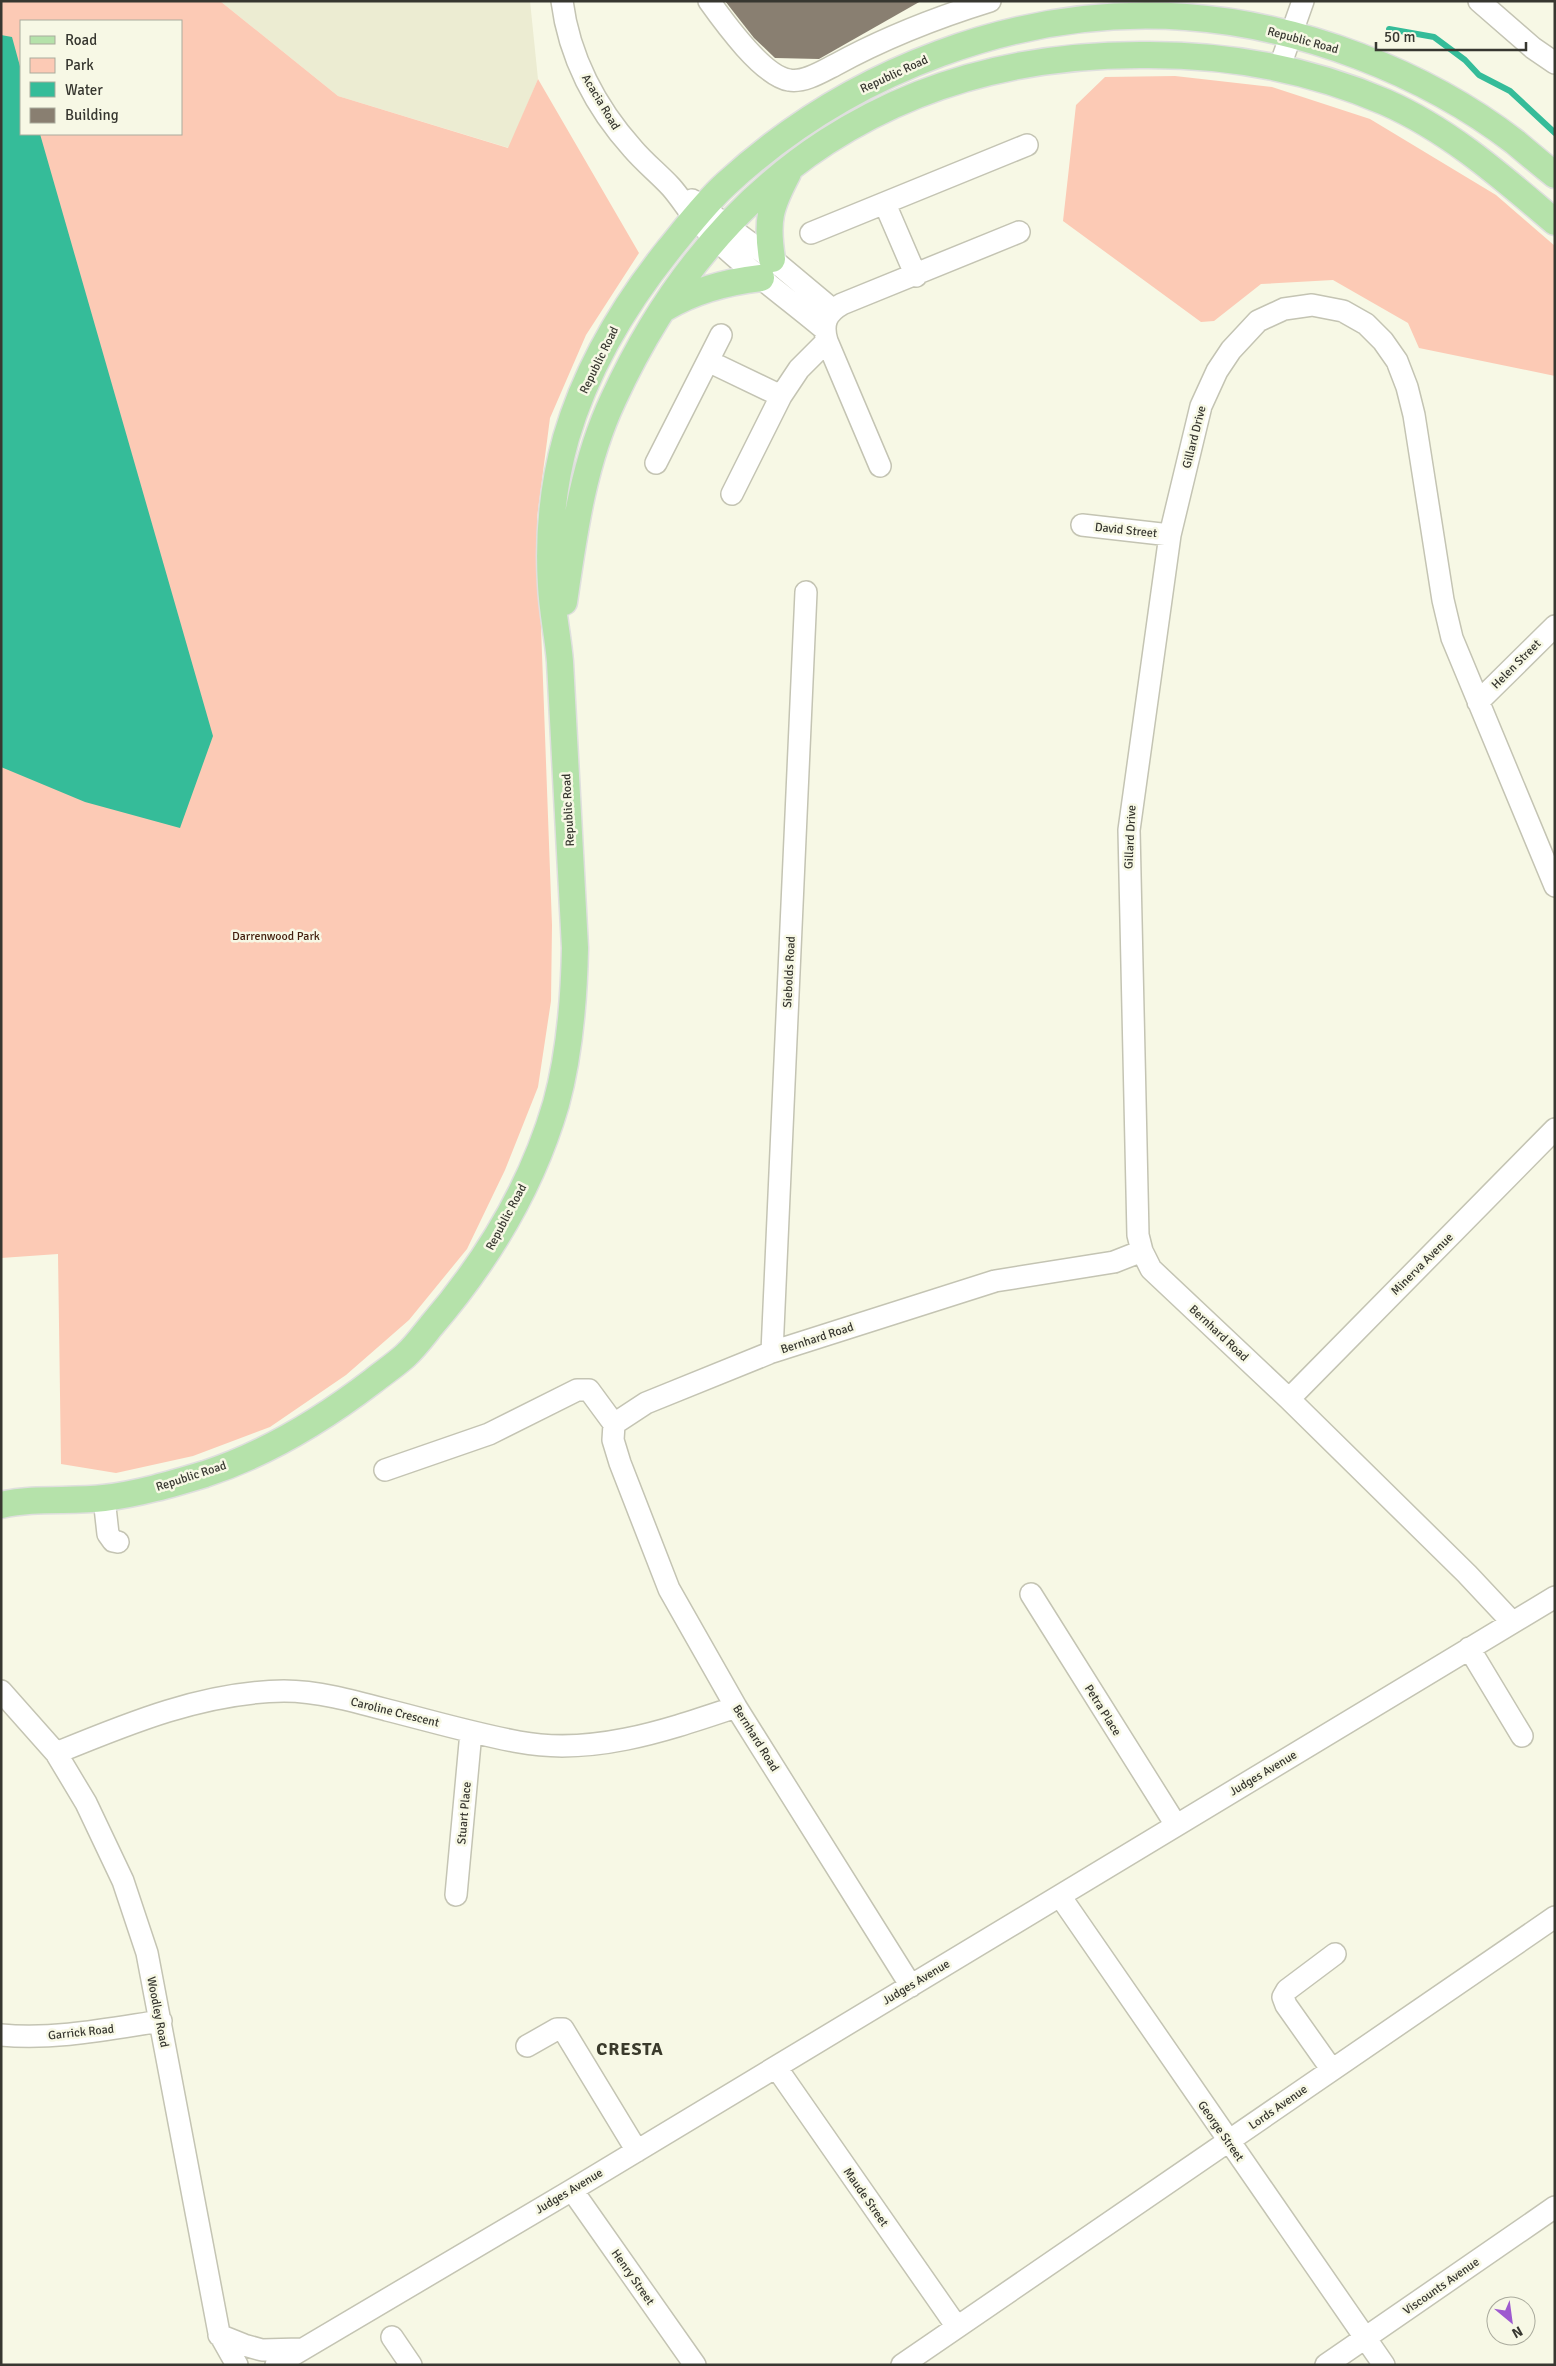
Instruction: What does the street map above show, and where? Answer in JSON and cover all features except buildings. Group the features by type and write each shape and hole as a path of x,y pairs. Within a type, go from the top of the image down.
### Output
{"main road":[{"name":"Republic Road","path":"9,1499 63,1501 104,1498 150,1489 206,1474 274,1446 342,1404 405,1356 455,1298 491,1248 535,1162 556,1103 569,1041 574,996 575,948 558,640 550,586 552,521 558,471 566,439 595,362 620,318 646,278 699,212 742,170 796,129 838,101 930,58 1010,31 1152,9 1186,17 1227,22 1291,35 1350,53 1417,81 1513,140 1555,175"},
{"name":"Republic Road","path":"558,640 578,505 594,450 612,402 638,352 664,309 696,261 762,189 840,133 892,105 965,78 1027,63 1072,57 1144,54 1192,56 1280,66 1350,88 1387,103 1428,124 1483,162 1555,222"},
{"path":"664,309 682,298 706,288 735,281 766,268 768,222 775,198 792,166"}],"street":[{"name":"Acacia Road","path":"562,1 573,51 588,84 614,126 670,187 766,268 828,326"},
{"path":"709,1 762,63 777,75 790,80 806,78 826,70 861,50 930,20 990,1"},
{"path":"1280,66 1303,1"},
{"path":"1479,1 1533,48 1555,63"},
{"path":"811,234 1028,145"},
{"path":"885,204 916,276"},
{"path":"732,494 781,396 828,326 916,276 1019,232"},
{"name":"Gillard Drive","path":"1142,1251 1138,1235 1137,1206 1129,830 1170,535 1201,406 1217,371 1231,350 1258,321 1284,309 1312,305 1343,311 1366,324 1383,341 1397,361 1407,387 1414,415 1443,600 1452,638 1555,886"},
{"path":"828,326 880,466"},
{"path":"656,463 720,335"},
{"path":"708,361 781,396"},
{"name":"David Street","path":"1082,525 1170,535"},
{"name":"Siebolds Road","path":"772,1352 806,592"},
{"name":"Helen Street","path":"1478,702 1555,626"},
{"name":"Minerva Avenue","path":"1289,1399 1555,1129"},
{"name":"Bernhard Road","path":"910,1986 736,1707 678,1608 654,1556 613,1440 614,1424 646,1403 772,1352 996,1281 1114,1262 1142,1251 1151,1269 1289,1399 1460,1567 1512,1622"},
{"path":"385,1470 489,1434 577,1390 589,1390 594,1394 614,1424"},
{"path":"104,1498 108,1534 113,1542 118,1542"},
{"name":"Petra Place","path":"1031,1594 1176,1825"},
{"name":"Judges Avenue","path":"276,2365 637,2151 1555,1597"},
{"path":"1468,1648 1522,1736"},
{"name":"Woodley Road","path":"1,1691 56,1753 86,1803 123,1881 146,1953 161,2021 219,2333 237,2365"},
{"name":"Caroline Crescent","path":"56,1753 122,1726 168,1711 244,1693 286,1691 328,1696 521,1743 558,1746 597,1744 633,1738 736,1707"},
{"name":"Stuart Place","path":"456,1895 472,1732"},
{"name":"George Street","path":"1060,1896 1384,2365"},
{"name":"Lords Avenue","path":"902,2365 1555,1917"},
{"path":"1332,2070 1286,2005 1283,1997 1287,1990 1335,1954"},
{"name":"Garrick Road","path":"1,2035 23,2037 72,2035 161,2021"},
{"path":"527,2046 557,2029 563,2029 637,2151"},
{"name":"Maude Street","path":"776,2067 957,2327"},
{"name":"Henry Street","path":"572,2190 695,2365"},
{"name":"Viscounts Avenue","path":"1326,2365 1555,2207"},
{"path":"220,2365 219,2333 244,2345 262,2350 301,2349"},
{"path":"392,2337 411,2365"}],"shaded area":[{"path":"220,1 530,1 538,79 509,148 338,96"}],"green space":[{"name":"Darrenwood Park","path":"1,1 220,1 338,96 508,148 538,79 639,253 586,335 550,418 537,518 552,925 551,1001 538,1087 505,1170 467,1249 409,1320 346,1375 270,1427 193,1456 116,1473 61,1464 58,1254 1,1258"},
{"path":"1175,76 1272,87 1370,119 1496,195 1555,246 1555,376 1419,348 1408,323 1333,280 1261,284 1214,321 1201,322 1063,221 1076,105 1105,77"}],"water":[{"path":"1,35 12,37 20,66 20,135 40,135 213,736 180,828 85,802 1,767"}],"waterway":[{"path":"1389,29 1434,37 1465,60 1479,75 1510,91 1555,133"}],"district":[{"name":"CRESTA","path":"630,2049"}]}
